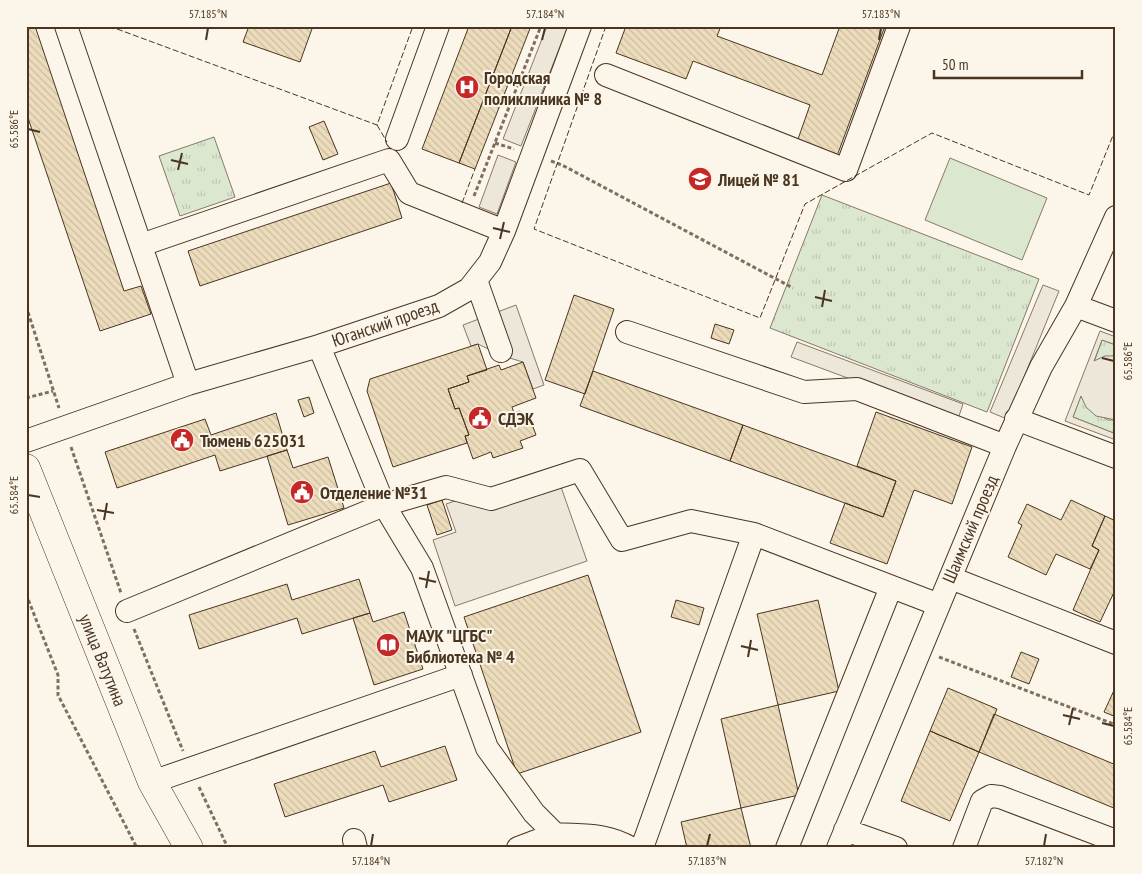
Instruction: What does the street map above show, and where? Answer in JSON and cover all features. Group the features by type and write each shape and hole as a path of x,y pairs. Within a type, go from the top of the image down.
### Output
{"main road":[{"name":"улица Ватутина","path":"26,468 152,782 189,848"}],"street":[{"path":"66,26 188,384"},
{"path":"396,139 438,26"},
{"name":"Юганский проезд","path":"26,441 188,384 319,346 439,306 469,289 490,262 504,231 580,26"},
{"path":"606,75 846,170 899,26"},
{"path":"141,244 389,160 409,193 504,231"},
{"name":"Шаимский проезд","path":"841,839 1016,419 1040,368 1076,306 1116,217"},
{"path":"476,280 501,351"},
{"path":"1076,306 1116,321"},
{"path":"628,332 804,392 857,389 1005,446"},
{"path":"319,346 384,505 422,568 487,748 534,814 555,834"},
{"path":"1016,419 1116,457"},
{"path":"127,611 384,505 446,487 491,499 580,470 622,540 690,521 754,534 938,605"},
{"path":"642,848 754,534"},
{"path":"951,578 1116,643"},
{"path":"787,848 891,587"},
{"path":"152,782 461,675"},
{"path":"964,848 982,801 991,796 1000,797 1116,841"},
{"path":"518,848 555,834 595,835 631,848"},
{"path":"841,839 896,848"}],"path":[{"path":"466,215 541,26"},
{"path":"562,165 793,288"},
{"path":"26,306 127,611 190,769 228,848"},
{"path":"26,398 53,392"},
{"path":"26,594 58,675 58,695 137,848"},
{"path":"920,650 1116,725"}],"green space":[{"path":"214,137 235,197 180,216 159,156"},
{"path":"950,158 1047,198 1022,260 925,220"},
{"path":"822,195 1039,279 987,412 770,328"},
{"path":"1102,340 1116,345 1116,356 1094,362"},
{"path":"1081,395 1107,420 1116,420 1116,434 1073,417"}],"shaded area":[{"path":"547,26 568,26 521,146 503,139"},
{"path":"498,155 516,162 497,214 479,207"},
{"path":"1043,285 1059,291 1007,419 990,412"},
{"path":"516,305 544,385 533,389 523,362 503,356 478,344 471,346 463,325"},
{"path":"1100,331 1116,337 1116,345 1102,340 1094,361 1105,356 1116,356 1116,420 1096,416 1086,407 1081,396 1073,417 1116,434 1116,440 1065,421"},
{"path":"797,342 963,404 958,419 791,357"},
{"path":"554,467 587,561 455,606 433,540 456,532 446,504"}],"building":[{"path":"26,26 35,26 124,291 141,286 151,314 100,331 26,112"},
{"path":"249,26 313,26 300,62 243,42"},
{"name":"Городская поликлиника № 8","path":"469,26 512,26 459,163 422,149"},
{"path":"512,26 531,26 475,169 459,163"},
{"path":"626,26 721,26 717,36 822,75 840,26 885,26 837,156 797,142 810,105 693,61 686,79 616,53"},
{"path":"324,121 338,154 323,160 309,127"},
{"path":"391,183 402,218 200,286 188,251"},
{"path":"574,295 614,309 585,394 545,380"},
{"path":"715,324 734,330 729,344 711,338"},
{"path":"478,344 487,370 467,376 469,382 448,389 455,409 459,408 469,435 465,436 467,443 393,467 367,391 370,379"},
{"path":"523,362 536,398 512,407 514,413 520,411 526,420 530,419 536,435 520,441 523,448 493,458 491,452 473,459 465,436 469,435 459,408 455,409 448,389 469,382 467,376 499,365 501,370"},
{"path":"593,371 743,425 730,461 580,406"},
{"path":"309,397 314,413 304,417 298,400"},
{"path":"876,412 972,447 952,504 914,490 887,564 830,543 845,503 883,517 896,481 857,466"},
{"path":"276,413 287,450 220,471 215,455 117,488 105,452 205,419 211,435"},
{"path":"743,425 896,481 883,517 730,461"},
{"path":"287,450 293,468 328,457 344,508 288,525 267,456"},
{"path":"442,500 452,530 437,535 427,505"},
{"path":"1071,500 1105,516 1092,546 1099,550 1090,569 1056,554 1046,575 1008,557 1022,525 1018,523 1027,504 1061,520"},
{"path":"1105,516 1116,521 1116,588 1100,622 1073,610 1099,550 1092,546"},
{"path":"588,575 641,732 517,774 464,617"},
{"path":"359,579 370,613 302,634 297,618 199,649 189,615 287,584 292,600"},
{"path":"676,600 704,608 699,625 671,617"},
{"path":"818,600 839,691 778,705 757,614"},
{"name":"МАУК \"ЦГБС\" Библиотека № 4","path":"404,612 423,669 374,685 353,618 370,613 373,622"},
{"path":"1021,652 1039,659 1029,684 1011,677"},
{"path":"1116,686 1116,717 1104,712"},
{"path":"948,688 997,709 979,752 930,731"},
{"path":"778,705 799,795 741,808 721,719"},
{"path":"994,714 1116,765 1116,809 979,752"},
{"path":"930,731 979,752 950,821 901,801"},
{"path":"445,746 457,780 389,802 383,785 285,817 274,784 375,751 381,767"},
{"path":"741,808 751,848 687,848 681,822"}],"fence":[{"path":"109,26 377,125 413,26"},
{"path":"606,26 534,229 760,318 805,204 932,133 1089,195 1116,128"},
{"path":"377,125 387,142"},
{"path":"462,203 475,169"}],"place":[{"name":"Городская поликлиника № 8","path":"467,87"},
{"name":"Лицей № 81","path":"700,179"},
{"name":"СДЭК","path":"480,418"},
{"name":"Тюмень 625031","path":"182,440"},
{"name":"Отделение №31","path":"302,492"},
{"name":"МАУК \"ЦГБС\" Библиотека № 4","path":"388,645"}]}
